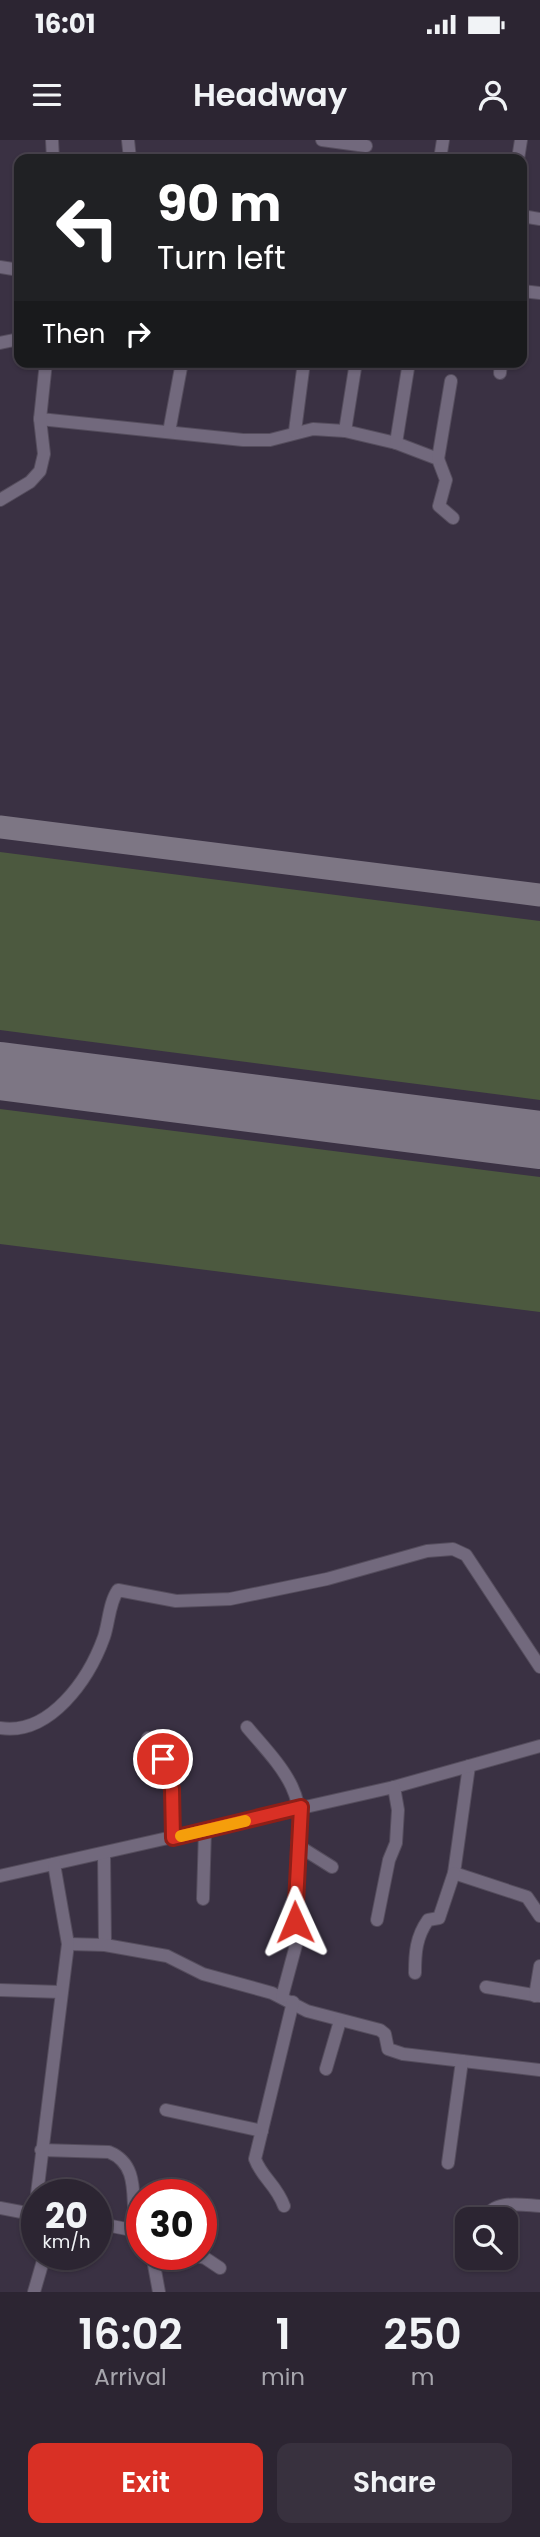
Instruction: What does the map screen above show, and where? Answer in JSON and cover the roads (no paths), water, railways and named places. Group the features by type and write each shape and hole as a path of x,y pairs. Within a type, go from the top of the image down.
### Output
{"street":[{"path":"323,140 366,148"},
{"path":"0,500 30,482 40,471 44,454 40,419 45,368"},
{"path":"169,432 180,368"},
{"path":"295,431 303,368"},
{"path":"345,431 355,368"},
{"path":"396,443 408,368"},
{"path":"451,381 438,459 446,480 439,506 453,518"},
{"path":"40,419 243,440 270,440 295,431 345,431 396,443 438,459"},
{"path":"0,1728 19,1730 34,1724 73,1694 104,1638 118,1590 176,1601 230,1599 441,1549 466,1555 540,1667"},
{"path":"247,1727 286,1777 301,1807 297,1845 296,1945 288,2000 255,2159 260,2171 276,2186 284,2206"},
{"path":"148,1738 163,1759 169,1777 173,1838"},
{"path":"0,1876 394,1787 540,1746"},
{"path":"415,1973 415,1950 419,1934 428,1920 439,1918 454,1873 469,1766"},
{"path":"377,1920 389,1860 396,1843 398,1810 394,1787"},
{"path":"203,1899 205,1830"},
{"path":"297,1845 332,1867"},
{"path":"104,1853 105,1945"},
{"path":"38,2179 68,1944 54,1864"},
{"path":"454,1873 527,1897 540,1916"},
{"path":"68,1944 105,1945 166,1956 203,1974 288,2000 307,2011 382,2031 387,2049 396,2052 540,2070"},
{"path":"486,1987 538,1996 540,1966"},
{"path":"0,1990 61,1992"},
{"path":"326,2069 340,2021"},
{"path":"448,2162 462,2061"},
{"path":"166,2110 261,2131"},
{"path":"41,2150 102,2151 118,2156 124,2162 130,2179"},
{"path":"496,2207 540,2206"},
{"path":"0,2208 21,2209"},
{"path":"34,2292 40,2270"},
{"path":"155,2270 159,2292"}]}
